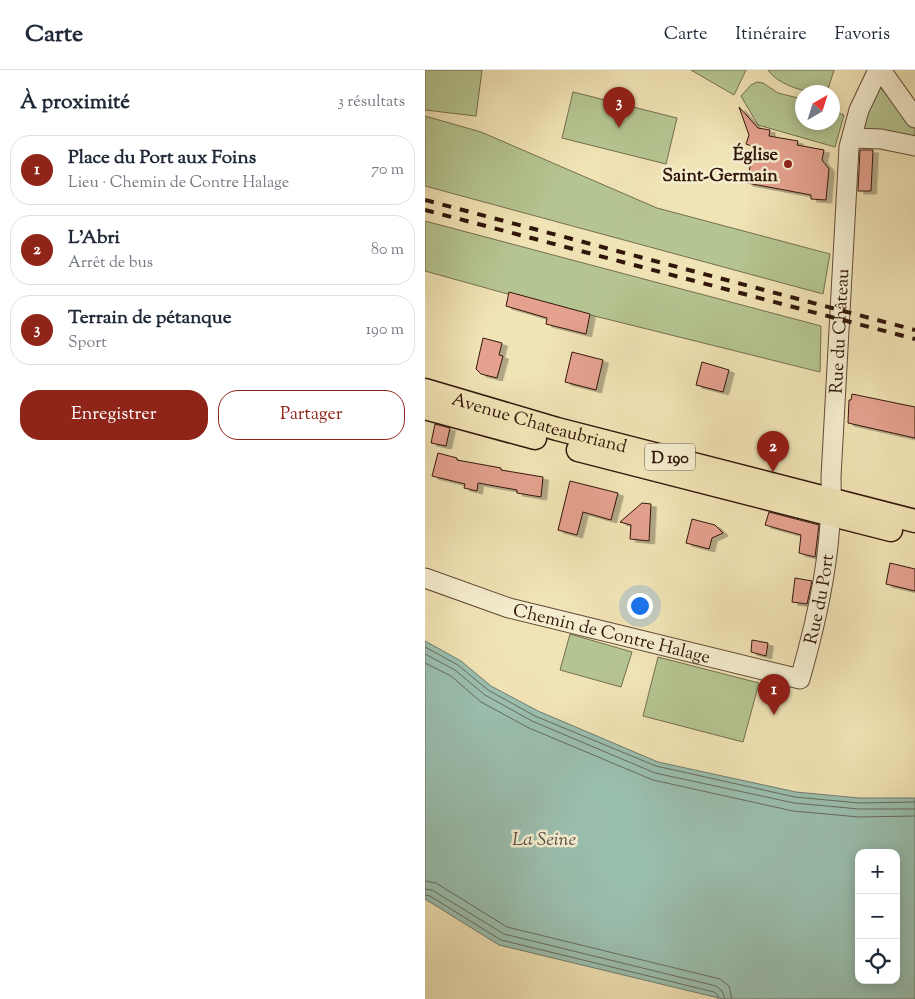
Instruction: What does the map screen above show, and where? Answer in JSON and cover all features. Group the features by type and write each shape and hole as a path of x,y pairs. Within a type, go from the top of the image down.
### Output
{"main road":[{"name":"Avenue Chateaubriand","path":"425,390 831,508 915,536"},
{"name":"Avenue Chateaubriand","path":"425,408 831,508 915,522"}],"street":[{"path":"879,70 915,118"},
{"name":"Rue du Château","path":"831,508 831,471 850,143 859,110 879,70"},
{"path":"850,143 881,139 915,146"},
{"name":"Rue du Port","path":"800,679 821,600 831,508"},
{"name":"Chemin de Contre Halage","path":"425,578 509,608 800,679"}],"green space":[{"path":"425,70 482,70 476,116 425,110"},
{"path":"691,70 746,70 734,95"},
{"path":"768,70 834,70 829,85 795,85 795,88"},
{"path":"757,82 763,83 778,93 795,97 795,130 840,130 835,147 758,125 741,96 751,85"},
{"path":"880,87 915,129 915,140 860,128"},
{"path":"573,92 677,118 666,164 562,138"},
{"path":"840,114 844,115 840,129"},
{"path":"425,116 481,132 657,208 830,254 823,294 425,186"},
{"path":"425,221 821,326 820,372 522,298 425,271"},
{"path":"570,634 632,652 621,687 560,670"},
{"path":"658,657 759,683 743,742 643,716"}],"water":[{"name":"La Seine","path":"425,641 461,661 491,686 538,711 658,762 796,792 859,798 915,798 915,999 723,999 499,945 425,899"}],"building":[{"name":"Église Saint-Germain","path":"739,107 758,128 770,130 769,136 798,141 797,145 824,150 822,160 829,169 826,200 811,199 811,195 747,183 753,150 752,146 746,144 749,135"},
{"path":"860,150 873,150 871,191 858,191"},
{"path":"509,292 590,314 586,334 546,324 547,318 506,306"},
{"path":"483,338 502,343 499,355 503,356 497,378 481,374 476,369"},
{"path":"572,352 603,360 596,390 565,382"},
{"path":"702,362 729,370 723,392 696,385"},
{"path":"852,394 915,407 915,438 848,423 849,400 851,400"},
{"path":"435,424 450,428 446,446 431,443"},
{"path":"438,453 457,458 457,460 543,477 541,497 517,493 517,490 478,483 477,491 464,488 465,484 432,476"},
{"path":"570,481 618,493 611,520 583,512 577,535 558,530"},
{"path":"642,503 651,504 649,541 630,539 631,525 620,522"},
{"path":"769,512 819,525 815,557 799,553 801,535 765,525"},
{"path":"692,519 715,525 723,533 712,538 709,549 686,543"},
{"path":"890,563 915,569 915,591 886,584"},
{"path":"795,578 812,581 807,604 792,602"},
{"path":"752,640 768,643 766,656 751,652"}],"railway":[{"path":"425,200 915,330"},
{"path":"425,210 915,339"}],"place":[{"name":"Terrain de pétanque","path":"619,128"},
{"name":"Église Saint-Germain","path":"788,164"},
{"name":"L'Abri","path":"773,472"},
{"name":"Place du Port aux Foins","path":"774,715"}]}
